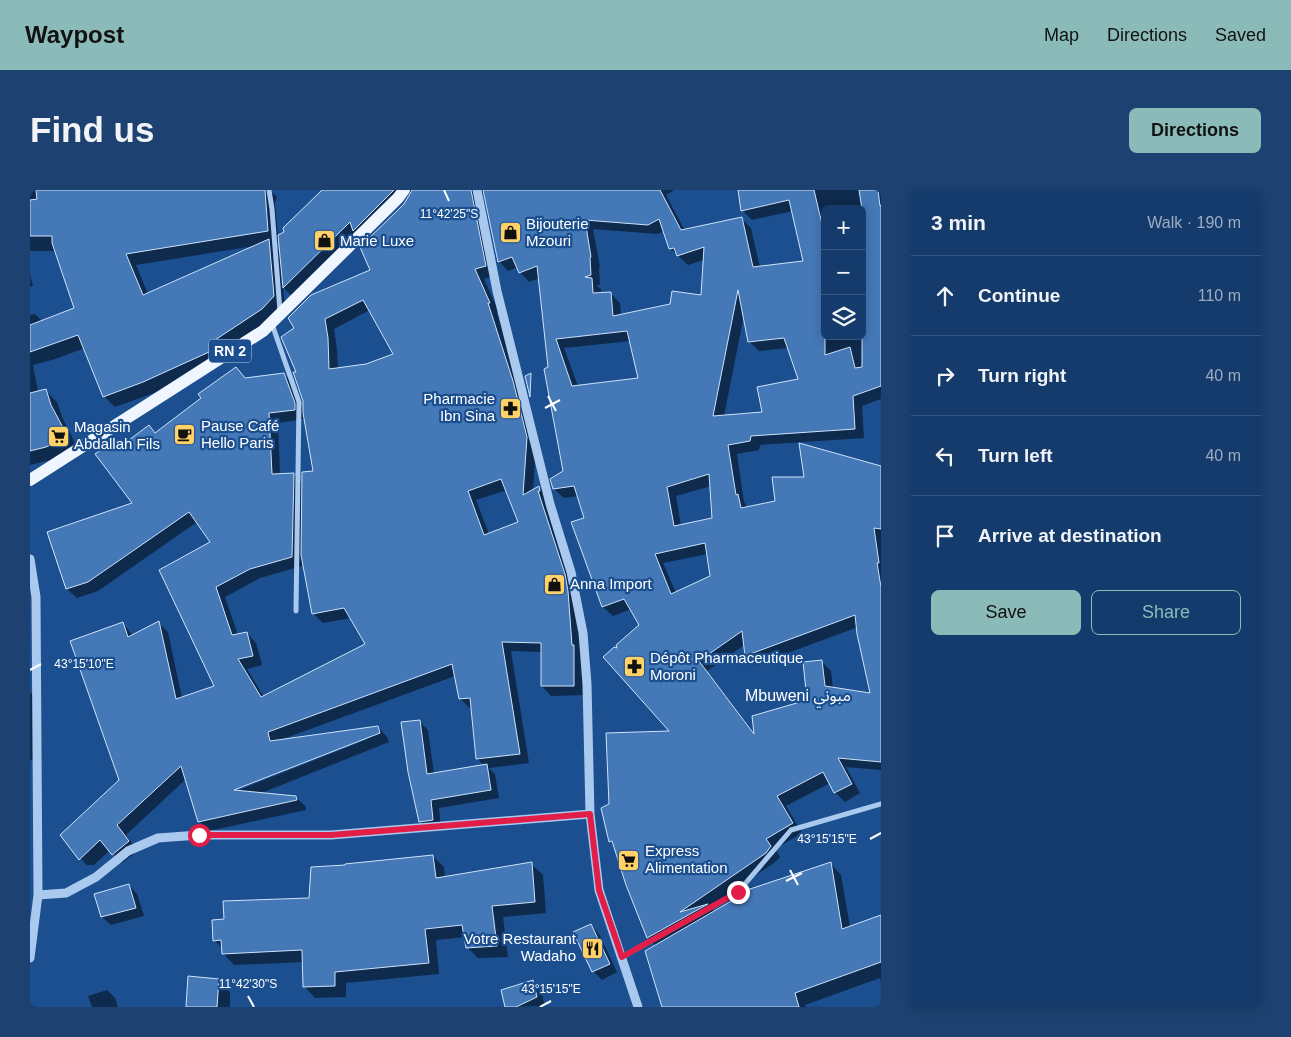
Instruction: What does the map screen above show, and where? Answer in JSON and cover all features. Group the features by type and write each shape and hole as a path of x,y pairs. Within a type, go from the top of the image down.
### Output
{"main road":[{"name":"RN 2","path":"30,480 263,331 404,190"}],"street":[{"path":"269,190 272,209 276,318 299,402 296,611"},
{"path":"477,190 497,291 584,633 590,814 599,890 638,1007"},
{"path":"30,559 36,597 38,894 30,958"},
{"path":"622,957 738,892 791,830 881,804"},
{"path":"38,894 66,894 96,877 128,851 158,838 199,835 331,835 590,814"}],"building":[{"path":"36,190 265,190 268,231 126,254 143,295 269,239 274,296 262,309 215,340 220,347 143,382 103,397 78,335 30,352 30,325 74,308 52,243 52,236 30,236 30,200 37,199"},
{"path":"322,190 394,190 353,231 350,222 283,288 278,235 284,232 283,228"},
{"path":"412,190 471,190 486,266 475,269 490,303 488,303 513,381 527,437 523,495 539,486 540,491 538,491 565,574 572,645 574,645 574,686 541,686 541,643 502,642 520,754 476,759 470,698 459,699 452,664 268,732 270,741 378,726 380,733 234,790 296,796 297,800 198,822 181,766 117,825 129,841 112,855 100,840 79,860 60,835 119,780 70,641 123,622 128,637 159,621 176,699 214,686 159,570 210,542 189,512 88,582 66,589 47,532 132,503 95,454 112,442 117,449 149,425 155,433 201,398 198,394 236,367 245,378 284,373 295,403 295,410 269,413 272,474 294,473 292,557 250,569 216,587 232,635 247,632 253,656 238,659 261,697 365,644 344,608 312,614 301,555 302,472 313,471 303,413 303,401 293,372 296,372 281,337 294,328 288,318 311,295 370,270 360,247 404,204","holes":["363,300 393,354 366,364 329,369 325,319","501,479 518,522 484,535 468,491"]},
{"path":"483,190 660,190 681,230 742,217 753,267 803,261 789,200 741,211 738,190 814,190 821,220 821,340 825,340 825,355 850,347 855,368 862,367 862,340 866,340 866,205 861,205 859,190 878,190 881,205 881,386 853,396 855,429 751,436 750,441 728,445 736,495 738,494 741,508 775,501 772,477 804,477 799,443 881,466 881,529 874,528 881,587 881,762 838,758 852,784 834,793 823,772 777,796 793,823 766,839 771,846 766,853 680,912 708,904 647,938 626,885 612,841 609,842 601,808 609,804 606,733 669,731 603,657 614,647 617,648 616,645 639,625 624,599 602,607 571,522 584,518 574,486 553,489 550,479 563,471 544,369 548,367 537,266 519,273 512,257 498,262","holes":["659,219 669,249 674,248 677,256 704,247 701,295 672,291 670,304 613,316 611,292 593,293 592,278 585,277 591,275 591,257 585,220 648,225","738,290 748,342 784,338 798,379 757,387 762,412 713,416","627,331 638,378 572,386 556,339","709,474 712,518 674,526 667,487","705,543 710,576 671,594 655,554","855,615 857,634 870,693 825,686 822,660 803,662 807,700 752,716 754,734 699,661 742,631 745,656"]},
{"path":"531,373 530,397 525,376"},
{"path":"46,389 51,405 68,437 46,447 30,451 30,393"},
{"path":"420,720 427,774 487,764 491,790 431,800 433,820 419,822 408,772 401,722"},
{"path":"433,855 436,878 532,862 535,902 492,906 497,946 466,948 462,925 425,929 429,963 335,972 335,986 303,987 302,950 222,954 221,940 213,941 212,920 224,919 223,901 309,898 311,867"},
{"path":"831,862 842,929 881,915 881,962 795,993 799,1007 662,1007 645,951 740,896 744,891"},
{"path":"129,884 136,908 101,917 94,894"},
{"name":"Votre Restaurant Wadaho","path":"591,924 610,964 592,972 573,932"},
{"path":"188,976 219,979 217,1007 186,1007"},
{"path":"533,980 537,997 516,1007 505,1007 501,990"}],"place":[{"name":"Bijouterie Mzouri","path":"510,233"},
{"name":"Marie Luxe","path":"324,241"},
{"name":"Pharmacie Ibn Sina","path":"511,408"},
{"name":"Pause Café Hello Paris","path":"185,435"},
{"name":"Magasin Abdallah Fils","path":"58,436"},
{"name":"Anna Import","path":"554,584"},
{"name":"Dépôt Pharmaceutique Moroni","path":"634,667"},
{"name":"Express Alimentation","path":"629,860"},
{"name":"Votre Restaurant Wadaho","path":"592,948"}],"district":[{"name":"Mbuweni مبوني","path":"798,695"}],"route":[{"path":"199,835 331,835 590,814 599,890 622,957 738,892"}]}
